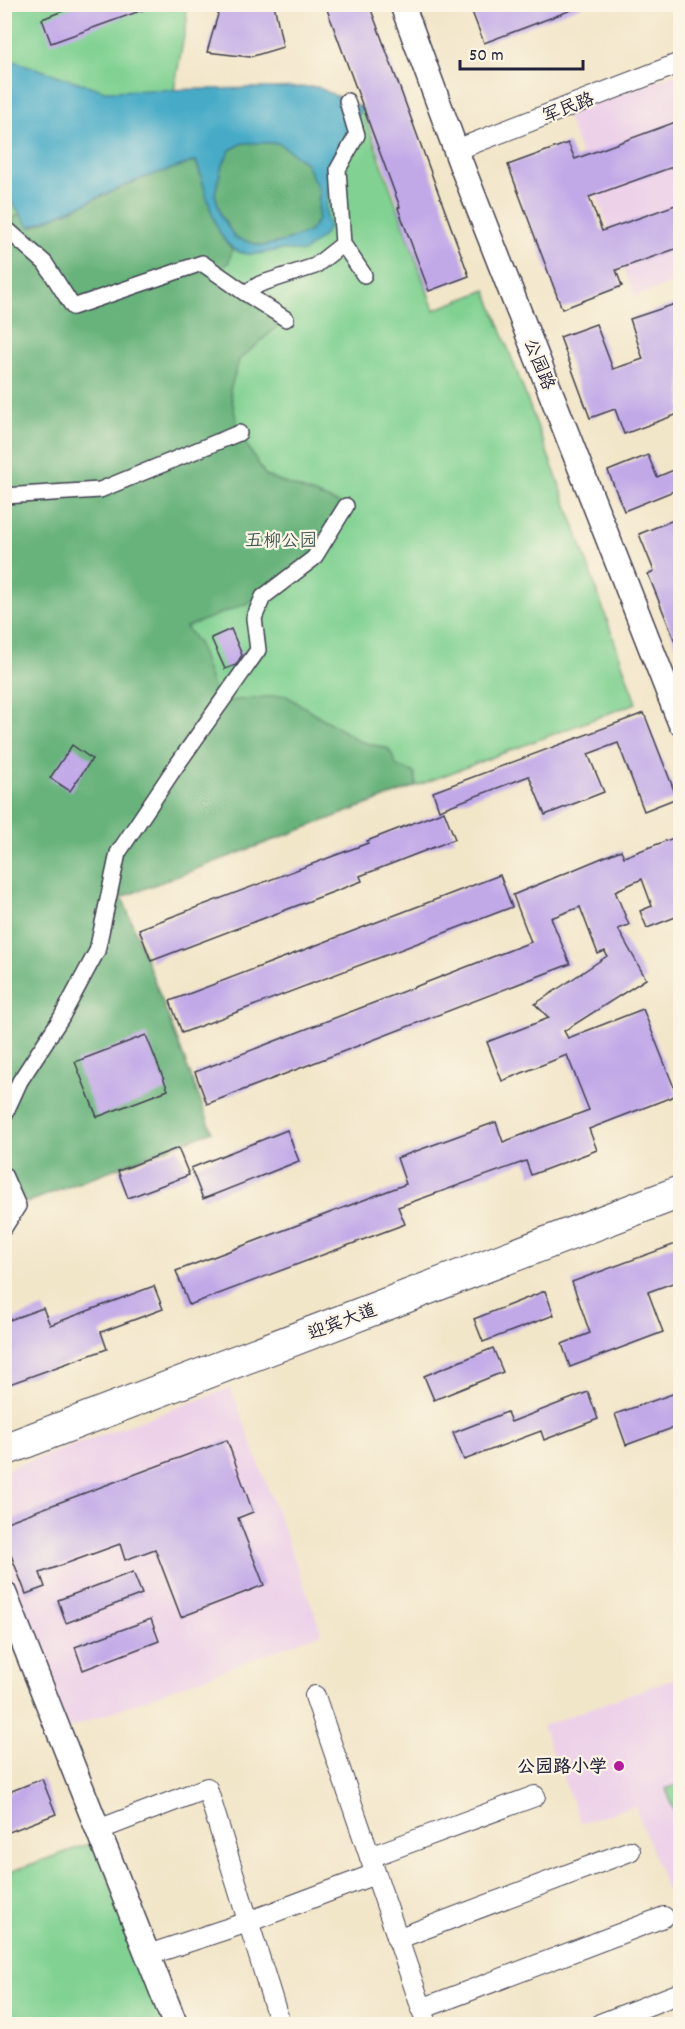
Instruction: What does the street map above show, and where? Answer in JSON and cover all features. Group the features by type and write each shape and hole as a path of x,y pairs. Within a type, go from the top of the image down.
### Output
{"main road":[{"name":"迎宾大道","path":"4,1435 681,1179"},
{"name":"迎宾大道","path":"4,1450 681,1192"}],"street":[{"name":"公园路","path":"402,4 460,148 681,722"},
{"path":"411,4 460,148 614,534 681,694"},
{"name":"军民路","path":"460,148 681,63"},
{"path":"347,101 357,135 339,169 343,244 364,275"},
{"path":"4,230 9,231 45,263 73,308 202,263 286,320"},
{"path":"245,293 260,284 315,266 343,244"},
{"path":"4,496 100,490 239,433"},
{"path":"4,1116 20,1081 61,1018 97,951 118,853 258,650 254,618 264,597 314,558 346,506"},
{"path":"4,1174 18,1206 4,1228"},
{"path":"4,1593 175,2025"},
{"path":"315,1696 424,2017 664,1917"},
{"path":"98,1830 207,1788 280,2025"},
{"path":"148,1955 248,1922 372,1865 535,1796"},
{"path":"397,1939 630,1851"},
{"path":"600,2025 681,1993"}],"shaded area":[{"path":"680,72 680,280 635,297 566,114"},
{"path":"231,1388 322,1633 67,1729 5,1573 5,1470"},
{"name":"公园路小学","path":"680,1676 680,1925 635,1806 581,1823 542,1726"}],"green space":[{"name":"五柳公园","path":"5,5 185,5 187,20 174,90 317,87 362,108 434,310 486,290 567,505 636,703 122,897 212,1131 18,1206 5,1228"},
{"path":"243,142 279,143 306,163 319,191 318,220 309,232 286,241 262,246 235,238 221,216 215,194 221,168 230,150"},
{"path":"196,161 214,218 232,249 229,262 221,269 286,319 239,360 230,390 239,433 266,476 346,506 314,558 263,597 186,627 198,643 218,702 285,695 359,741 389,749 397,766 415,773 416,786 122,897 212,1131 18,1206 4,1182 4,230 9,230 15,216 20,214 31,227 143,178"},
{"path":"680,1784 680,1826 666,1789"},
{"path":"94,1842 167,2024 5,2024 4,1874"}],"water":[{"path":"5,58 105,91 317,87 362,108 327,167 329,182 326,213 329,227 323,236 304,252 284,250 248,254 236,250 226,242 213,217 196,161 143,178 30,227 5,193","holes":["243,143 279,143 306,163 319,191 318,220 309,232 286,241 262,246 235,238 221,216 215,194 221,168 230,150"]}],"building":[{"path":"81,4 154,4 154,6 51,43 42,19"},
{"path":"221,4 274,4 283,47 250,57 207,52"},
{"path":"325,4 369,4 469,276 429,291"},
{"path":"469,4 582,4 582,6 484,43"},
{"path":"681,120 681,164 589,197 602,231 681,203 681,247 616,270 622,286 562,309 508,165 568,143 575,159"},
{"path":"681,302 681,413 624,434 615,409 590,418 560,337 596,324 613,369 643,359 630,319"},
{"path":"648,455 657,477 681,467 681,488 624,511 608,471"},
{"path":"681,517 680,654 648,574 654,571 639,534"},
{"path":"231,629 242,655 236,665 225,669 211,638"},
{"path":"644,713 677,798 644,811 618,743 588,754 604,792 545,815 529,776 439,810 433,792"},
{"path":"72,745 92,759 70,791 50,778"},
{"path":"444,811 455,839 360,876 362,881 151,961 139,929 368,843 367,841"},
{"path":"681,835 681,915 647,928 640,911 652,906 642,879 615,891 629,925 618,929 646,979 564,1031 568,1038 643,1009 677,1095 589,1129 597,1150 531,1175 526,1161 398,1207 405,1224 189,1305 176,1271 406,1184 397,1158 496,1122 503,1142 589,1110 567,1055 502,1081 487,1042 549,1018 535,1004 607,956 605,951 598,954 580,907 551,918 570,964 207,1104 195,1072 531,942 513,895 621,850 624,857"},
{"path":"500,875 512,907 182,1033 170,1001"},
{"path":"146,1035 168,1090 97,1117 75,1062"},
{"path":"287,1130 299,1161 203,1199 191,1168"},
{"path":"178,1148 189,1175 128,1198 118,1171"},
{"path":"681,1242 681,1280 648,1292 663,1332 570,1367 562,1344 590,1333 572,1282"},
{"path":"154,1286 163,1309 101,1332 107,1349 4,1386 4,1322 43,1308 50,1325"},
{"path":"545,1291 554,1315 483,1342 474,1319"},
{"path":"493,1348 503,1372 434,1400 424,1376"},
{"path":"681,1391 681,1425 626,1445 615,1414"},
{"path":"588,1392 598,1419 544,1440 541,1431 464,1460 453,1433 507,1412 511,1422"},
{"path":"227,1440 253,1512 238,1518 264,1585 181,1617 155,1549 125,1560 120,1544 40,1573 45,1587 26,1594 4,1537 4,1523"},
{"path":"133,1572 142,1594 66,1623 58,1600"},
{"path":"151,1619 159,1641 83,1670 75,1647"},
{"path":"42,1779 56,1814 4,1834 4,1794"}],"place":[{"name":"公园路小学","path":"619,1766"}]}
